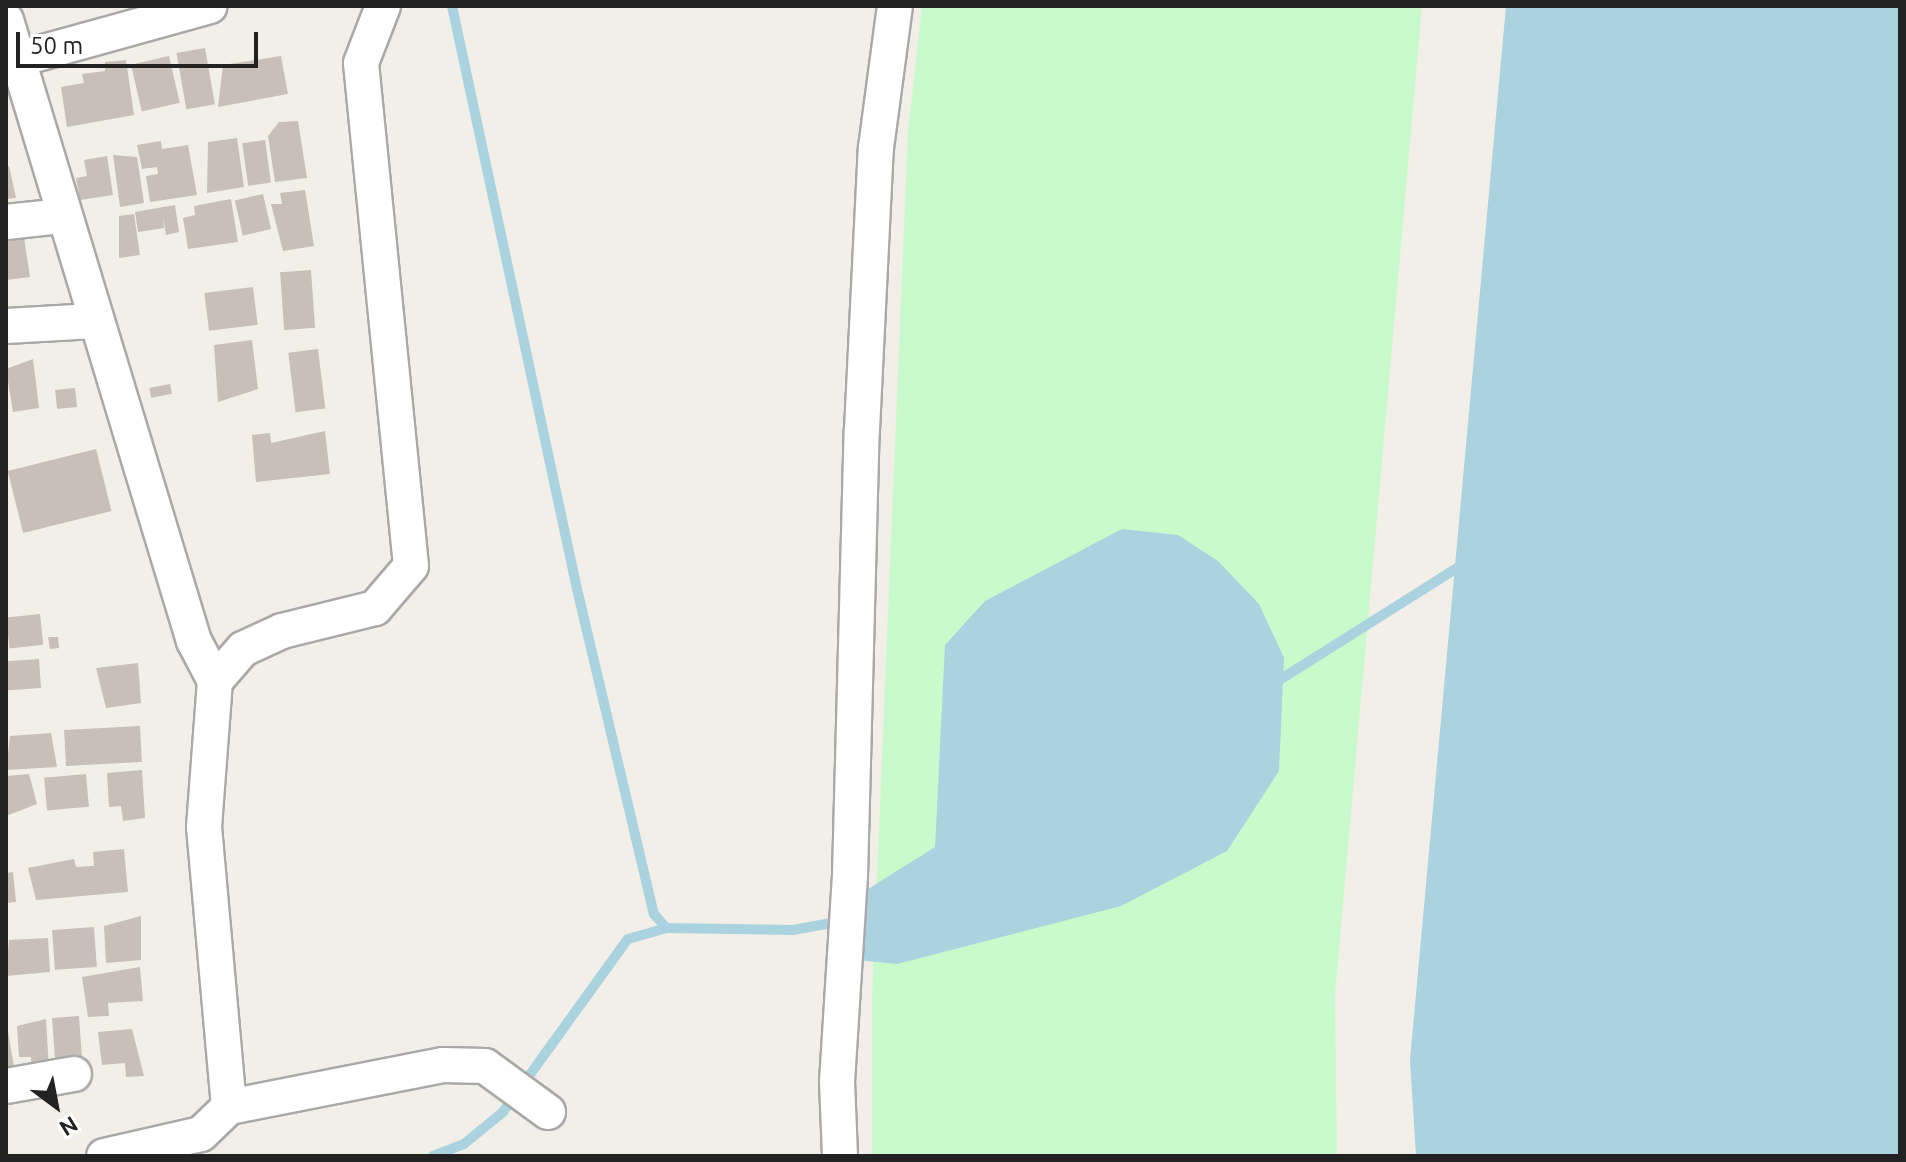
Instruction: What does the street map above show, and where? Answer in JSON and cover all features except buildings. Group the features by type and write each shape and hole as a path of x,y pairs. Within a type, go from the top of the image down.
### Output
{"street":[{"path":"15,60 210,6"},
{"path":"215,681 243,649 282,631 375,608 411,566 361,63 383,6"},
{"path":"840,1156 837,1082 849,898 876,148 895,6"},
{"path":"6,20 61,216 194,641 215,681 204,827 229,1107"},
{"path":"6,222 61,216"},
{"path":"6,326 94,321"},
{"path":"104,1156 201,1134 229,1107 443,1065 485,1066 548,1112"},
{"path":"6,1086 74,1074"}],"green space":[{"path":"922,6 1422,6 1335,995 1337,1156 872,1156 872,997 908,132"}],"water":[{"path":"1506,6 1900,6 1900,1156 1416,1156 1410,1060"},
{"path":"1122,529 1178,535 1218,561 1259,604 1284,658 1279,771 1227,851 1121,906 897,964 857,960 865,891 935,847 945,645 985,601"}],"waterway":[{"path":"452,6 577,589 654,914 666,928"},
{"path":"1273,684 1457,568"},
{"path":"433,1156 464,1144 503,1112 628,939 666,928 793,930 842,921"}]}
